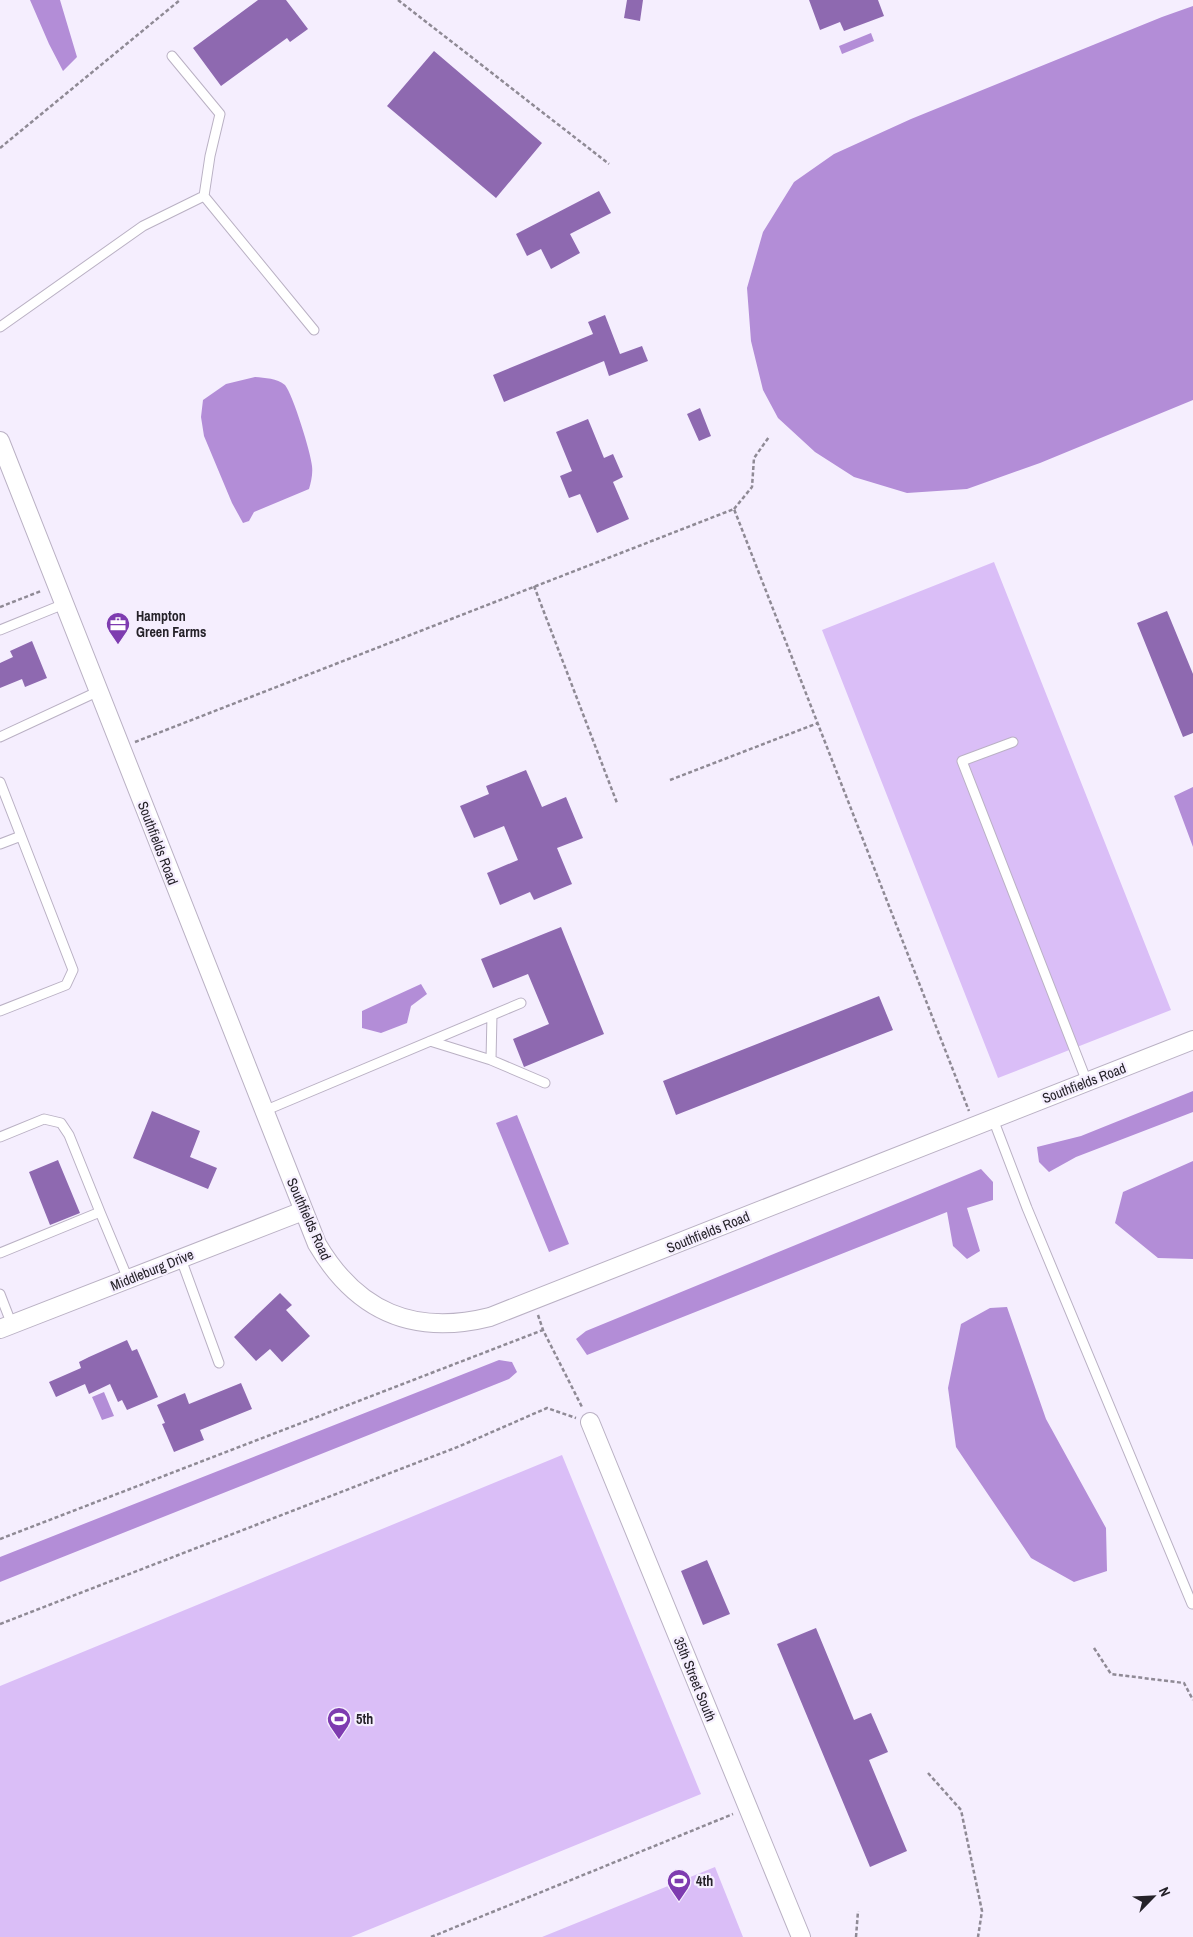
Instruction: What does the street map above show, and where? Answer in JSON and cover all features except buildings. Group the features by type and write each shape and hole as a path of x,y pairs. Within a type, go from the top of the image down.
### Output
{"street":[{"name":"Southfields Road","path":"0,441 317,1244 329,1264 343,1281 360,1296 380,1308 401,1317 438,1324 468,1322 490,1317 1193,1040"},
{"name":"Middleburg Drive","path":"6,1327 303,1210"},
{"name":"35th Street South","path":"590,1422 801,1937"}],"lane":[{"path":"172,56 220,114 210,156 204,196 314,330"},
{"path":"0,327 143,226 204,196"},
{"path":"0,630 64,604"},
{"path":"0,737 98,691"},
{"path":"1013,742 962,761 1087,1082"},
{"path":"0,782 73,970 66,984 0,1011"},
{"path":"0,844 22,836"},
{"path":"264,1111 520,1003"},
{"path":"491,1060 492,1015"},
{"path":"430,1041 491,1060 545,1083"},
{"path":"993,1119 1031,1217 1192,1604"},
{"path":"1,1134 44,1120 61,1123 69,1135 128,1279"},
{"path":"0,1253 100,1212"},
{"path":"181,1259 219,1363"},
{"path":"0,1294 6,1327"}],"path":[{"path":"0,148 180,0"},
{"path":"398,0 609,164"},
{"path":"121,748 734,509 752,487 754,458 768,437"},
{"path":"734,509 974,1126"},
{"path":"0,607 56,584"},
{"path":"534,586 617,803"},
{"path":"670,780 818,723"},
{"path":"533,1301 543,1330 590,1422"},
{"path":"0,1539 543,1330"},
{"path":"0,1624 460,1446 548,1408 590,1422"},
{"path":"1094,1648 1111,1674 1184,1683 1193,1700"},
{"path":"928,1773 961,1810 982,1910 978,1937"},
{"path":"431,1937 748,1808"},
{"path":"856,1937 858,1911"}],"shaded area":[{"path":"30,0 60,0 77,57 63,71 49,44"},
{"path":"1193,6 1193,400 1040,463 967,489 907,493 854,477 815,452 778,418 763,390 751,341 747,288 763,232 794,182 834,154 911,119"},
{"path":"871,33 874,41 842,54 839,46"},
{"path":"255,377 271,379 285,385 297,412 305,437 311,459 312,475 309,489 254,512 249,521 243,523 232,503 204,436 201,417 203,400 226,384"},
{"path":"994,562 1171,1010 998,1078 822,630"},
{"path":"1193,787 1193,847 1174,796"},
{"path":"421,984 427,994 411,1006 407,1023 381,1033 362,1028 362,1011"},
{"path":"1193,1091 1193,1112 1076,1157 1049,1172 1039,1162 1037,1147 1081,1136"},
{"path":"517,1115 569,1244 549,1252 496,1123"},
{"path":"1193,1161 1193,1259 1158,1258 1115,1223 1123,1192"},
{"path":"981,1169 993,1182 993,1200 967,1208 980,1251 967,1259 953,1246 947,1212 587,1355 576,1339 586,1331"},
{"path":"1007,1307 1046,1419 1106,1528 1107,1571 1074,1582 1031,1558 956,1447 948,1388 961,1324 990,1308"},
{"path":"499,1360 512,1362 517,1372 509,1379 0,1582 0,1557"},
{"path":"104,1392 114,1416 102,1420 92,1397"},
{"name":"5th","path":"562,1455 701,1794 351,1937 0,1937 0,1686"},
{"name":"4th","path":"715,1867 743,1937 542,1937"}],"place":[{"name":"Hampton Green Farms","path":"118,645"},
{"name":"5th","path":"339,1740"},
{"name":"4th","path":"679,1902"}]}
